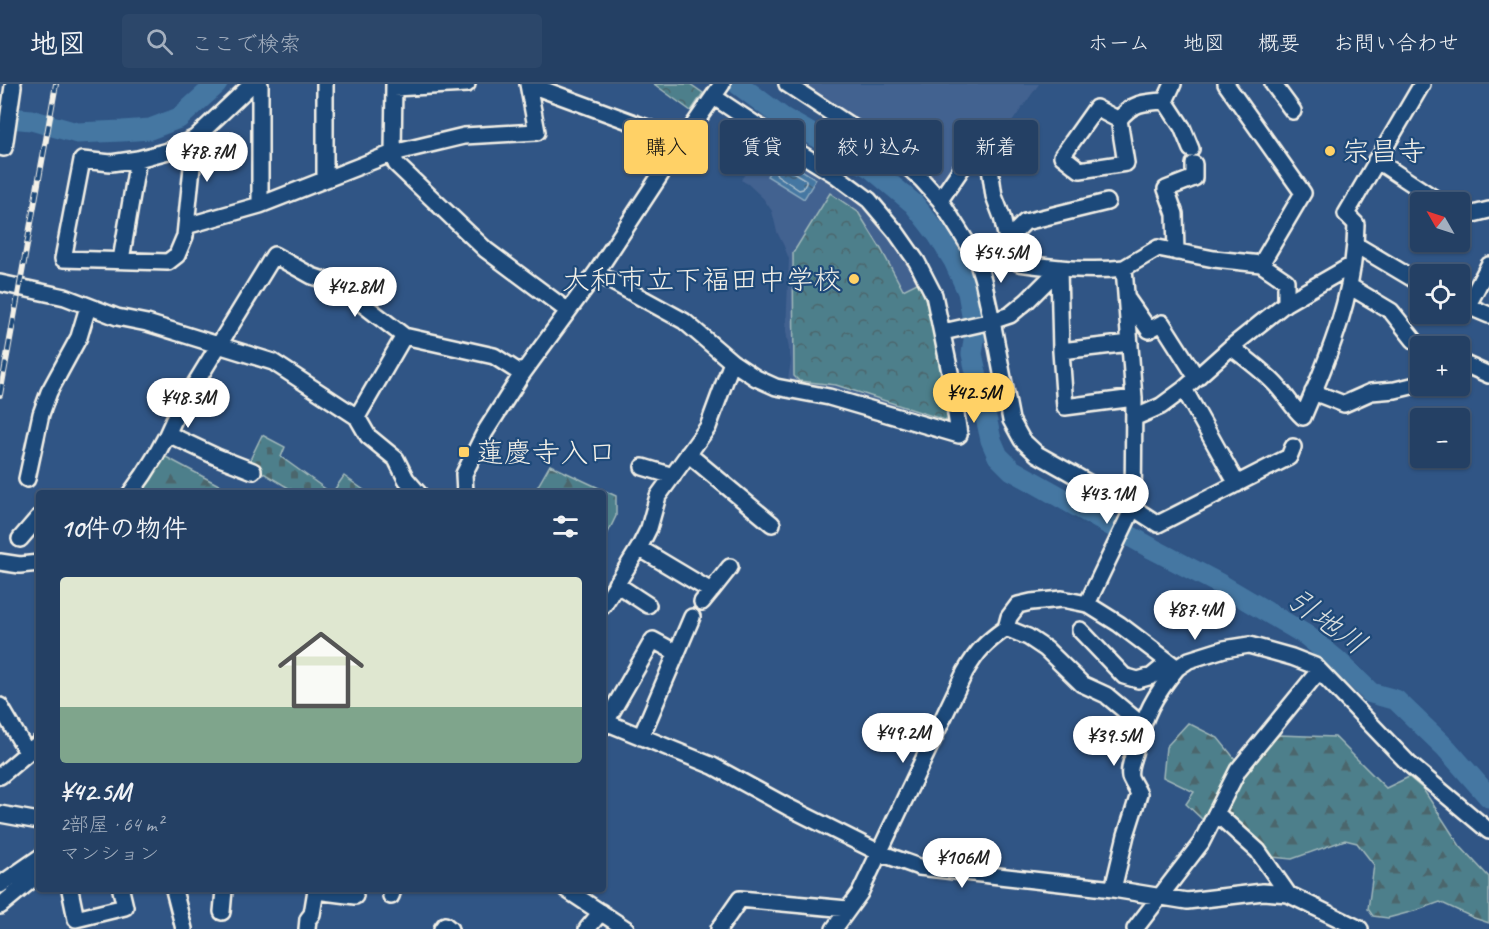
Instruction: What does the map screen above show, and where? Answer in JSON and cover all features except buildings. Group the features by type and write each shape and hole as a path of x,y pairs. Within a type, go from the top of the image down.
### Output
{"street":[{"path":"195,138 185,236 177,255 168,262 63,260 82,160 111,163 168,151 195,138 252,84"},
{"path":"260,84 260,205"},
{"path":"325,179 326,84"},
{"path":"467,84 394,86 393,153 396,164 470,236 568,311"},
{"path":"186,226 260,205 393,153 464,136 537,132 528,84"},
{"path":"528,84 626,120"},
{"path":"787,84 896,155 940,200 976,257 983,280 1011,420 1022,440 1037,454 1131,512 1158,524 1289,457 1293,447"},
{"path":"1165,101 1173,84"},
{"path":"1226,84 1303,193 1262,264"},
{"path":"1273,84 1293,111"},
{"path":"1231,348 1262,370 1303,417 1343,314 1349,286 1356,244 1356,224 1346,214 1422,84"},
{"path":"3,142 10,89"},
{"path":"596,273 684,321 732,362 756,378 776,387 829,397 959,435 945,331 934,295 917,262 896,232 869,200 834,174 785,144 718,91 698,120"},
{"path":"1119,120 1096,108 1062,156 1080,170 1126,163 1119,120 1126,110 1145,102 1165,101"},
{"path":"1165,101 1182,127 1192,156 1194,178 1166,189 1175,214 1176,252"},
{"path":"940,200 985,134 994,196 1002,217 1009,248 1019,263 1059,268 1105,270 1124,268 1158,248 1214,259 1262,264 1286,281 1286,303"},
{"path":"121,260 138,159"},
{"path":"1376,160 1425,192"},
{"path":"465,490 464,474 485,432 522,374 596,273 661,174"},
{"path":"1007,240 1025,222 1107,202"},
{"path":"1470,215 1489,210"},
{"path":"1356,244 1410,277"},
{"path":"133,490 149,469 176,415 274,255 312,276 344,289 404,336 494,357 522,374"},
{"path":"1134,418 1161,406 1184,389 1286,303 1352,265"},
{"path":"1489,265 1468,305 1489,315"},
{"path":"945,331 1010,315 1059,268"},
{"path":"1059,268 1065,407 1134,398"},
{"path":"1087,603 1131,512 1134,398 1124,268"},
{"path":"0,283 65,297 117,317 147,323 273,362 357,417 368,436 396,459 406,479 416,490"},
{"path":"1349,286 1391,311 1411,336"},
{"path":"1128,300 1149,330 1162,323 1197,378"},
{"path":"27,479 49,392 80,337 88,307"},
{"path":"357,417 404,336"},
{"path":"1062,351 1130,343"},
{"path":"606,601 650,528 658,496 708,427 732,362"},
{"path":"1470,366 1489,375"},
{"path":"1314,392 1344,404 1371,392 1410,386"},
{"path":"1184,389 1237,484"},
{"path":"168,434 219,451 243,472"},
{"path":"688,454 772,524"},
{"path":"643,467 673,476"},
{"path":"639,548 706,597 730,567"},
{"path":"0,562 20,565 36,562"},
{"path":"616,584 648,605"},
{"path":"834,929 860,893 965,672 976,653 1006,628 1009,617 1017,604 1062,598 1087,603 1173,665"},
{"path":"641,737 692,617"},
{"path":"1006,628 1028,637 1046,649 1082,684 1106,694 1142,725"},
{"path":"1080,630 1124,676 1138,680 1152,676 1173,665 1224,649 1249,645 1315,666 1409,764 1489,831"},
{"path":"606,720 653,640 677,654"},
{"path":"1113,890 1126,835 1139,794 1130,777 1130,766 1148,710 1173,665"},
{"path":"1135,929 1201,843 1238,770 1320,672"},
{"path":"0,706 33,747 0,776"},
{"path":"606,724 713,766 880,853 919,867 1187,901 1263,892 1288,894 1358,929"},
{"path":"1216,813 1258,851 1288,894"},
{"path":"0,814 36,820"},
{"path":"0,885 36,860"},
{"path":"0,906 36,878"},
{"path":"70,892 76,924 125,907 121,892"},
{"path":"174,892 179,927"},
{"path":"222,912 224,892"},
{"path":"307,929 316,892"},
{"path":"329,892 355,896"},
{"path":"570,892 626,929"},
{"path":"719,929 740,899 847,909"},
{"path":"587,929 601,912"},
{"path":"442,929 445,925 450,929"}],"shaded area":[{"path":"805,84 1039,84 1013,120 954,120 954,164 938,186 924,174 942,174 942,120 852,120 802,88"},
{"name":"大和市立下福田中学校","path":"804,163 816,170 816,174 822,174 845,188 878,216 915,269 932,311 953,421 949,426 787,385 791,361 786,331 789,259 777,232 772,211 763,198 741,180 745,174 804,174"}],"green space":[{"path":"654,84 690,84 703,93 691,111"},
{"name":"大和市立下福田中学校","path":"830,193 858,212 903,290 919,282 931,314 951,422 836,385 799,381 794,376 793,253"},
{"path":"262,435 285,447 281,457 327,490 292,490 248,464"},
{"path":"164,456 228,490 145,490 142,488"},
{"path":"550,465 603,490 536,490"},
{"path":"344,476 364,490 334,490"},
{"path":"606,491 616,496 616,516 606,537"},
{"path":"1188,723 1218,738 1245,768 1279,735 1335,737 1386,788 1409,777 1423,789 1460,846 1489,877 1489,923 1440,902 1388,918 1373,916 1368,909 1374,865 1357,843 1345,840 1292,859 1272,857 1215,802 1203,820 1186,804 1194,792 1163,777 1166,747"}],"water":[{"path":"804,172 816,179 804,199 767,176 768,174 804,174"}],"waterway":[{"name":"引地川","path":"0,117 31,120 77,133 150,129 179,118 217,84"},
{"name":"引地川","path":"738,84 783,118 871,168 914,204 938,235 954,261 968,292 975,333 972,354 991,440 998,456 1012,470 1218,583 1306,635 1339,662 1371,693 1396,700 1446,748 1489,797"}],"railway":[{"path":"0,395 56,84"}],"place":[{"name":"宗昌寺","path":"1330,151"},
{"name":"大和市立下福田中学校","path":"854,279"},
{"name":"蓮慶寺入口","path":"464,452"}]}
